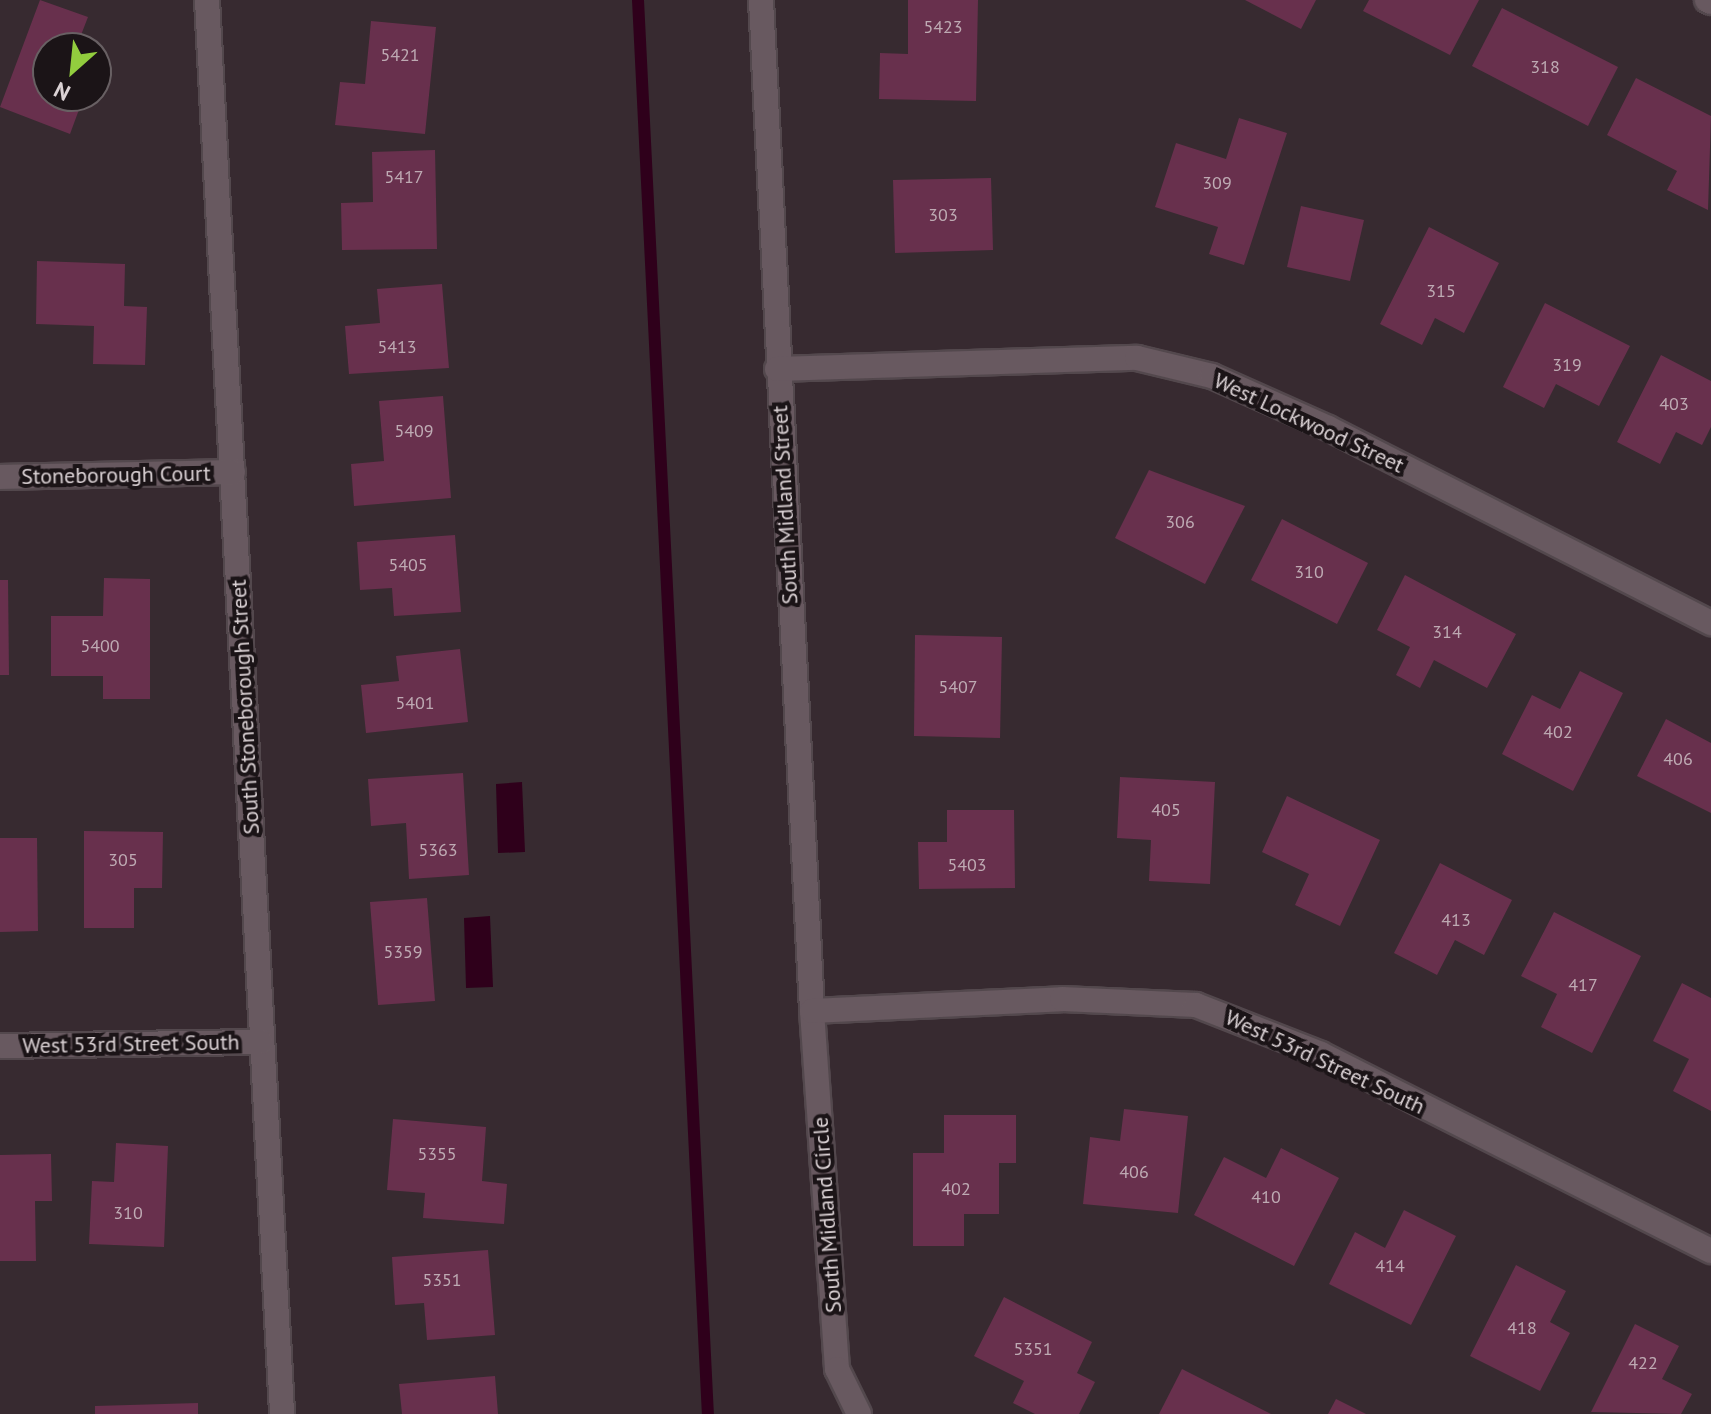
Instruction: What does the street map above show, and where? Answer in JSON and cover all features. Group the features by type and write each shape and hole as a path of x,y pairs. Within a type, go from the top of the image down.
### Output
{"street":[{"name":"South Stoneborough Street","path":"207,0 282,1414"},
{"name":"South Midland Street","path":"761,0 777,369 812,1011"},
{"name":"West Lockwood Street","path":"777,369 1137,358 1212,376 1711,623"},
{"name":"Stoneborough Court","path":"0,477 233,472"},
{"name":"West 53rd Street South","path":"812,1011 1062,999 1196,1005 1321,1054 1711,1251"},
{"name":"South Midland Circle","path":"812,1011 837,1369 859,1414"},
{"name":"West 53rd Street South","path":"0,1046 261,1042"}],"shaded area":[{"path":"522,782 525,852 498,853 496,784"},
{"path":"490,916 493,987 466,988 464,918"}],"building":[{"path":"40,0 88,17 82,32 32,32 32,112 78,112 70,134 0,107"},
{"path":"908,0 978,0 976,101 879,99 880,53 908,54"},
{"path":"1245,0 1316,0 1301,29"},
{"path":"1369,0 1479,0 1450,55 1363,11"},
{"path":"1502,8 1618,67 1588,126 1472,66"},
{"path":"371,21 436,27 425,134 335,125 340,82 365,84"},
{"path":"1636,78 1711,116 1708,210 1667,190 1677,171 1607,135"},
{"path":"1239,118 1287,133 1244,265 1209,254 1218,227 1155,207 1176,143 1226,159"},
{"path":"435,150 437,249 342,250 341,203 373,202 372,152"},
{"path":"991,178 993,250 895,253 893,180"},
{"path":"1301,206 1364,220 1350,281 1287,267"},
{"path":"1429,227 1499,263 1464,333 1435,318 1422,345 1380,324"},
{"path":"37,261 125,264 124,306 147,307 145,365 93,364 94,326 36,324"},
{"path":"442,284 449,368 349,374 345,326 380,323 377,289"},
{"path":"1545,303 1630,346 1599,406 1556,384 1544,408 1503,387"},
{"path":"1661,355 1711,381 1711,427 1702,445 1676,432 1660,464 1617,442"},
{"path":"443,396 451,498 354,506 351,464 384,461 379,401"},
{"path":"1149,470 1245,506 1205,584 1115,538"},
{"path":"1282,519 1368,563 1337,624 1251,580"},
{"path":"455,535 461,612 394,616 392,588 360,590 357,542"},
{"path":"1405,575 1516,634 1487,688 1434,660 1420,688 1396,675 1410,647 1377,630"},
{"path":"104,578 150,579 150,699 103,699 103,676 51,676 51,616 103,616"},
{"path":"0,580 8,580 9,675 0,675"},
{"path":"915,635 1002,637 1000,738 914,736"},
{"path":"460,649 468,722 366,733 361,685 399,681 396,656"},
{"path":"1580,671 1623,693 1573,791 1502,754 1532,695 1560,709"},
{"path":"1666,719 1711,743 1711,813 1637,776"},
{"path":"463,773 469,875 409,879 406,823 371,826 368,779"},
{"path":"1120,777 1215,782 1210,884 1149,881 1151,840 1117,838"},
{"path":"1287,796 1380,840 1340,926 1295,905 1309,874 1262,852"},
{"path":"947,810 1014,810 1015,888 919,889 918,842 947,842"},
{"path":"84,831 163,832 162,888 134,888 134,928 84,928"},
{"path":"0,838 37,838 38,931 0,932"},
{"path":"1440,863 1512,900 1484,955 1455,940 1437,975 1394,953"},
{"path":"427,898 435,1001 378,1005 370,902"},
{"path":"1554,912 1641,956 1592,1053 1541,1027 1557,994 1521,976"},
{"path":"1682,983 1711,998 1711,1111 1673,1091 1689,1059 1653,1041"},
{"path":"1124,1109 1188,1116 1178,1213 1083,1204 1090,1137 1120,1141"},
{"path":"944,1115 1016,1115 1016,1163 999,1163 999,1214 964,1214 964,1246 913,1246 913,1153 944,1153"},
{"path":"393,1119 486,1127 482,1181 507,1184 504,1224 423,1218 425,1193 387,1190"},
{"path":"116,1143 168,1146 164,1247 89,1244 92,1181 114,1182"},
{"path":"1281,1148 1339,1178 1294,1266 1194,1215 1224,1157 1266,1178"},
{"path":"51,1154 52,1201 35,1201 36,1261 0,1261 0,1155"},
{"path":"1404,1210 1456,1236 1411,1325 1329,1284 1355,1232 1385,1248"},
{"path":"488,1250 495,1335 427,1340 424,1303 395,1305 392,1257"},
{"path":"1516,1265 1566,1291 1550,1322 1570,1333 1540,1391 1470,1356"},
{"path":"1004,1297 1092,1342 1077,1373 1095,1382 1079,1414 1035,1414 1013,1403 1024,1381 974,1356"},
{"path":"1635,1324 1679,1346 1662,1379 1692,1394 1681,1414 1591,1412"},
{"path":"1182,1369 1271,1414 1159,1414"},
{"path":"495,1376 498,1414 402,1414 399,1384"},
{"path":"1336,1399 1366,1414 1328,1414"},
{"path":"198,1403 198,1414 95,1414 95,1406"}],"waterway":[{"path":"638,0 708,1414"}]}
